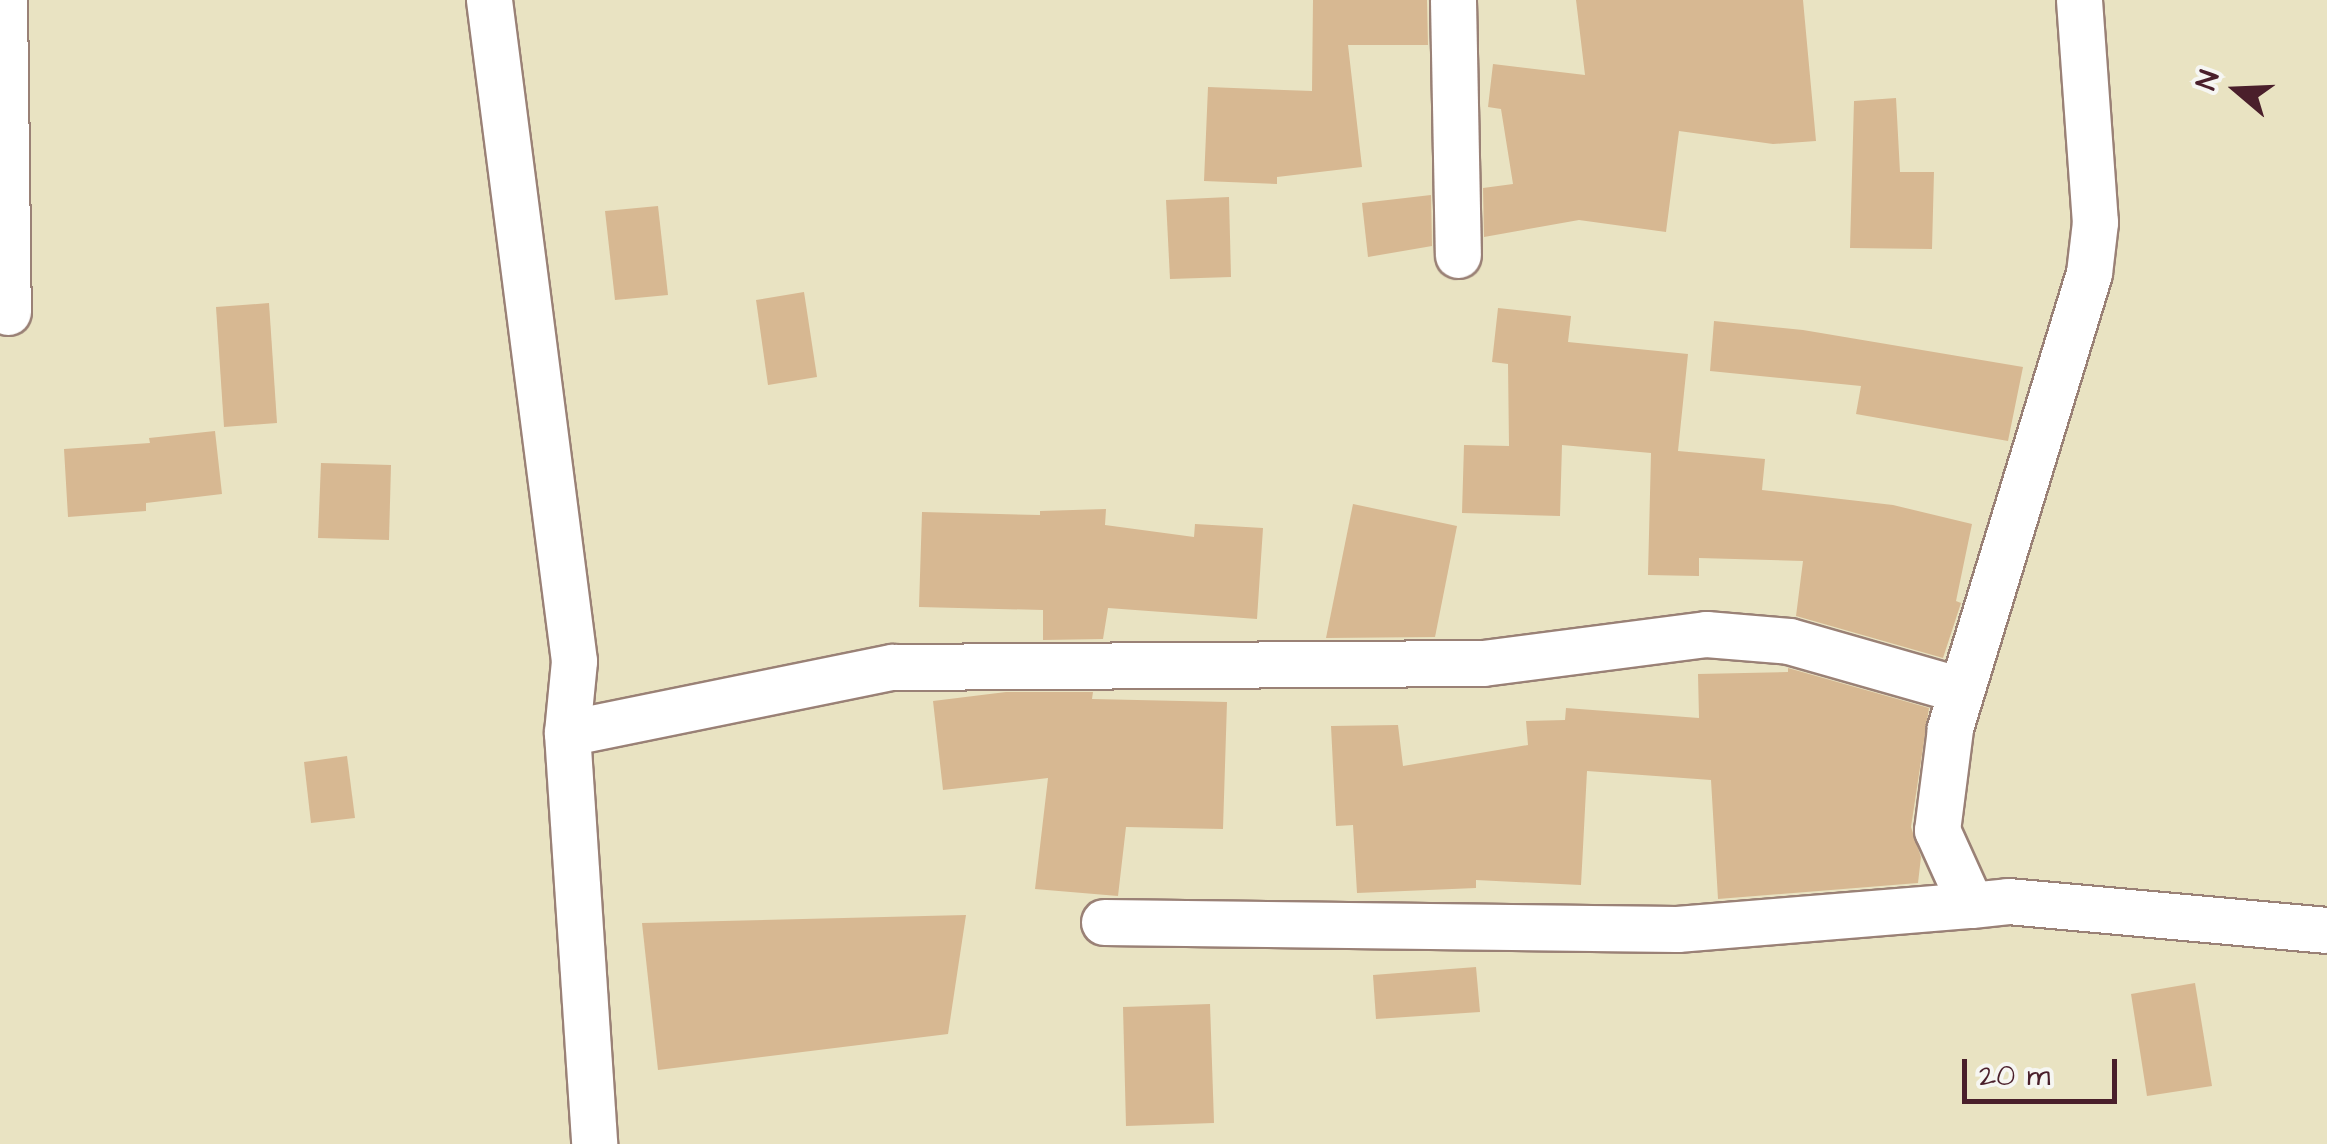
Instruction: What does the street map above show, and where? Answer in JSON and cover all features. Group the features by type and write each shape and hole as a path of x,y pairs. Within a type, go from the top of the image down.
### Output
{"street":[{"path":"4,0 8,312"},
{"path":"489,0 574,661 567,732 594,1144"},
{"path":"1453,0 1458,255"},
{"path":"1971,906 1937,830 1950,729 2089,273 2095,222 2079,0"},
{"path":"567,732 892,667 1482,663 1706,634 1789,641 1961,690"},
{"path":"1104,922 1677,929 2008,901 2327,930"}],"building":[{"path":"1313,0 1427,0 1428,45 1348,45 1362,167 1277,177 1277,184 1204,181 1208,87 1312,91"},
{"path":"1576,0 1803,0 1816,141 1773,144 1679,131 1666,232 1579,220 1484,237 1483,188 1513,184 1501,109 1488,107 1493,64 1585,75"},
{"path":"1896,98 1900,172 1934,172 1932,249 1850,248 1854,101"},
{"path":"1431,195 1432,246 1368,257 1362,203"},
{"path":"1229,197 1231,277 1170,279 1166,200"},
{"path":"658,206 668,295 615,300 605,211"},
{"path":"804,292 817,377 768,385 756,300"},
{"path":"269,303 277,423 224,427 216,307"},
{"path":"1498,308 1571,316 1568,342 1688,354 1678,451 1765,459 1762,490 1893,505 1972,524 1956,601 1961,603 1943,658 1796,616 1803,561 1699,558 1699,576 1648,575 1651,453 1562,445 1560,516 1462,513 1464,445 1509,446 1508,364 1492,362"},
{"path":"1714,321 1803,330 2023,367 2008,441 1856,414 1861,386 1710,371"},
{"path":"215,431 222,494 146,503 146,511 68,517 64,449 150,443 149,438"},
{"path":"321,463 391,465 389,540 318,538"},
{"path":"1353,504 1457,526 1435,637 1326,638"},
{"path":"1106,509 1105,525 1194,537 1195,524 1263,528 1257,619 1108,608 1103,639 1043,640 1043,610 919,607 922,512 1040,515 1040,511"},
{"path":"1788,668 1929,708 1911,827 1921,857 1918,883 1718,899 1711,780 1587,771 1581,885 1476,880 1476,888 1357,893 1353,825 1336,826 1331,726 1398,725 1403,766 1528,745 1526,721 1565,720 1566,708 1699,718 1698,674 1788,672"},
{"path":"1006,692 1093,692 1092,699 1227,702 1223,829 1126,827 1118,896 1035,889 1048,778 943,790 933,701"},
{"path":"347,756 355,818 311,823 304,762"},
{"path":"966,915 948,1034 658,1070 642,923"},
{"path":"1476,967 1480,1012 1376,1019 1373,975"},
{"path":"2195,983 2212,1086 2147,1096 2131,994"},
{"path":"1210,1004 1214,1123 1126,1126 1123,1007"}]}
